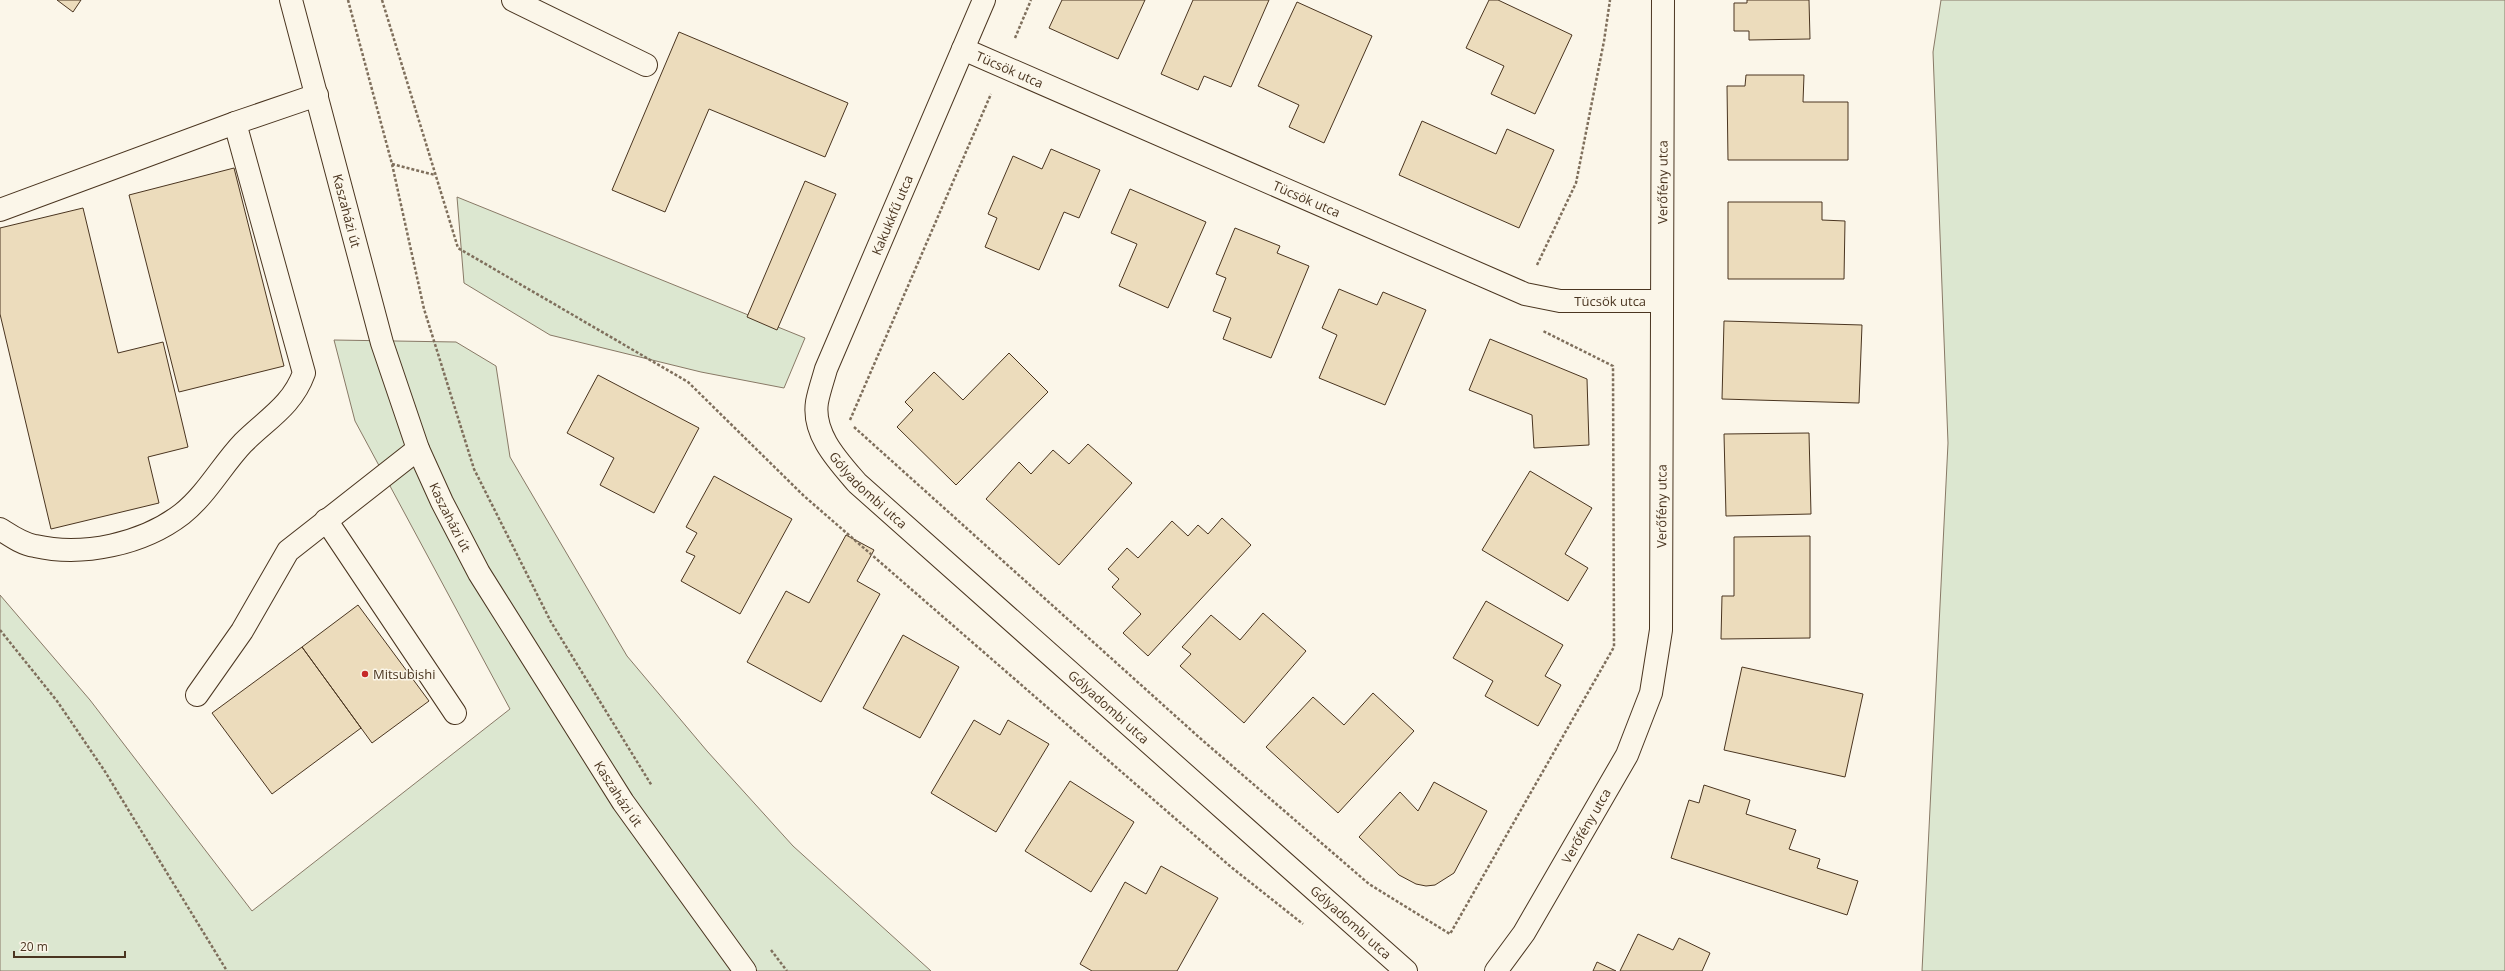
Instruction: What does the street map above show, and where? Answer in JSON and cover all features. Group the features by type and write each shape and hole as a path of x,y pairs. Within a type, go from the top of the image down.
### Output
{"street":[{"name":"Kaszaházi út","path":"291,0 382,343 418,449 442,502 479,573 552,692 623,802 745,971"},
{"path":"513,0 646,64"},
{"name":"Kakukkfű utca","path":"821,434 817,404 826,370 984,0"},
{"name":"Verőfény utca","path":"1496,971 1524,933 1627,755 1651,693 1661,630 1663,0"},
{"name":"Tücsök utca","path":"963,49 1525,294 1560,301 1662,301"},
{"path":"0,210 235,122 317,95"},
{"path":"0,529 16,539 35,546 67,549 115,544 159,529 183,513 201,496 243,442 291,400 304,373 235,122"},
{"name":"Gólyadombi utca","path":"821,434 837,460 857,483 1406,971"},
{"path":"197,694 242,631 288,551 418,449"},
{"path":"326,520 455,713"}],"path":[{"path":"348,0 392,164 424,308 474,469 551,622 654,790"},
{"path":"382,0 458,248 688,382 810,502 1231,867 1309,928"},
{"path":"1031,0 1004,67 849,422 1201,739 1369,884 1450,934 1614,647 1613,366 1535,327"},
{"path":"1530,262 1537,265 1576,183 1610,0"},
{"path":"392,164 435,175"},
{"path":"0,630 57,701 104,770 227,971"},
{"path":"768,947 787,971"}],"green space":[{"path":"1941,0 2505,0 2505,971 1922,971 1948,443 1933,52"},
{"path":"457,197 805,338 784,388 701,372 550,335 464,283"},
{"path":"334,340 456,342 496,366 510,457 627,656 707,751 793,846 931,971 0,971 0,595 90,700 252,911 510,709 355,421"}],"building":[{"path":"57,0 81,0 73,12"},
{"path":"1062,0 1145,0 1118,59 1049,28"},
{"path":"1193,0 1269,0 1231,87 1204,76 1198,90 1161,74"},
{"path":"1489,0 1498,0 1572,35 1535,114 1491,94 1504,66 1466,48"},
{"path":"1747,0 1809,0 1810,39 1749,40 1749,31 1734,31 1734,3 1747,3"},
{"path":"1297,2 1372,36 1324,143 1289,127 1299,105 1258,86"},
{"path":"679,32 848,103 825,157 709,109 665,212 612,190"},
{"path":"1746,75 1804,75 1803,102 1848,102 1848,160 1728,160 1727,86 1745,86"},
{"path":"1422,121 1496,154 1507,129 1554,150 1519,228 1399,175"},
{"path":"1051,149 1100,170 1079,218 1064,212 1039,270 985,247 997,218 988,214 1013,156 1042,169"},
{"path":"234,168 284,366 179,392 129,195"},
{"path":"805,181 836,194 777,330 747,317"},
{"path":"1130,189 1206,222 1168,308 1119,286 1137,244 1111,233"},
{"path":"1728,202 1822,202 1822,220 1845,221 1844,279 1728,279"},
{"path":"83,208 118,353 163,342 188,447 148,457 159,503 51,529 0,314 0,228"},
{"path":"1235,228 1280,246 1277,253 1309,266 1271,358 1223,339 1231,318 1213,311 1226,278 1216,274"},
{"path":"1339,289 1377,305 1383,292 1426,310 1385,405 1319,378 1337,335 1322,328"},
{"path":"1724,321 1862,325 1859,403 1722,399"},
{"path":"1490,339 1587,379 1589,445 1534,448 1532,415 1469,390"},
{"path":"1009,353 1048,392 956,485 897,427 913,410 905,402 934,372 963,400"},
{"path":"598,375 699,428 654,513 600,485 614,458 567,433"},
{"path":"1809,433 1811,514 1726,516 1724,434"},
{"path":"1088,444 1132,483 1059,565 986,499 1019,462 1031,474 1053,450 1069,464"},
{"path":"1530,471 1592,508 1565,554 1588,568 1568,601 1482,550"},
{"path":"714,476 792,519 740,614 681,581 695,556 686,552 697,533 686,527"},
{"path":"1222,518 1251,545 1148,656 1123,633 1141,614 1112,587 1119,579 1108,569 1127,548 1138,558 1172,521 1188,536 1198,525 1208,534"},
{"path":"846,535 874,550 857,581 880,594 821,702 747,662 786,591 809,603"},
{"path":"1810,536 1810,638 1721,639 1722,596 1734,596 1734,537"},
{"path":"1486,601 1563,645 1545,676 1561,685 1538,726 1485,696 1493,681 1453,658"},
{"name":"Mitsubishi","path":"358,605 429,701 372,743 302,647"},
{"path":"1263,613 1306,651 1244,723 1180,666 1191,654 1182,647 1211,615 1240,640"},
{"path":"903,635 959,667 920,738 863,708"},
{"path":"302,647 361,728 272,794 212,713"},
{"path":"1742,667 1863,694 1845,777 1724,750"},
{"path":"1373,693 1414,731 1338,813 1266,747 1313,697 1344,725"},
{"path":"974,720 1000,735 1008,720 1049,744 996,832 931,793"},
{"path":"1070,781 1134,822 1091,892 1025,851"},
{"path":"1434,782 1487,811 1454,873 1435,885 1426,886 1416,884 1399,875 1359,837 1400,792 1418,811"},
{"path":"1704,785 1750,800 1746,814 1796,830 1789,849 1820,859 1817,868 1858,881 1847,915 1671,858 1689,800 1699,803"},
{"path":"1161,866 1218,898 1177,971 1092,971 1080,964 1125,882 1146,894"},
{"path":"1638,934 1673,950 1679,938 1710,953 1702,971 1620,971"},
{"path":"1597,962 1616,971 1593,971"}],"place":[{"name":"Mitsubishi","path":"365,674"}]}
